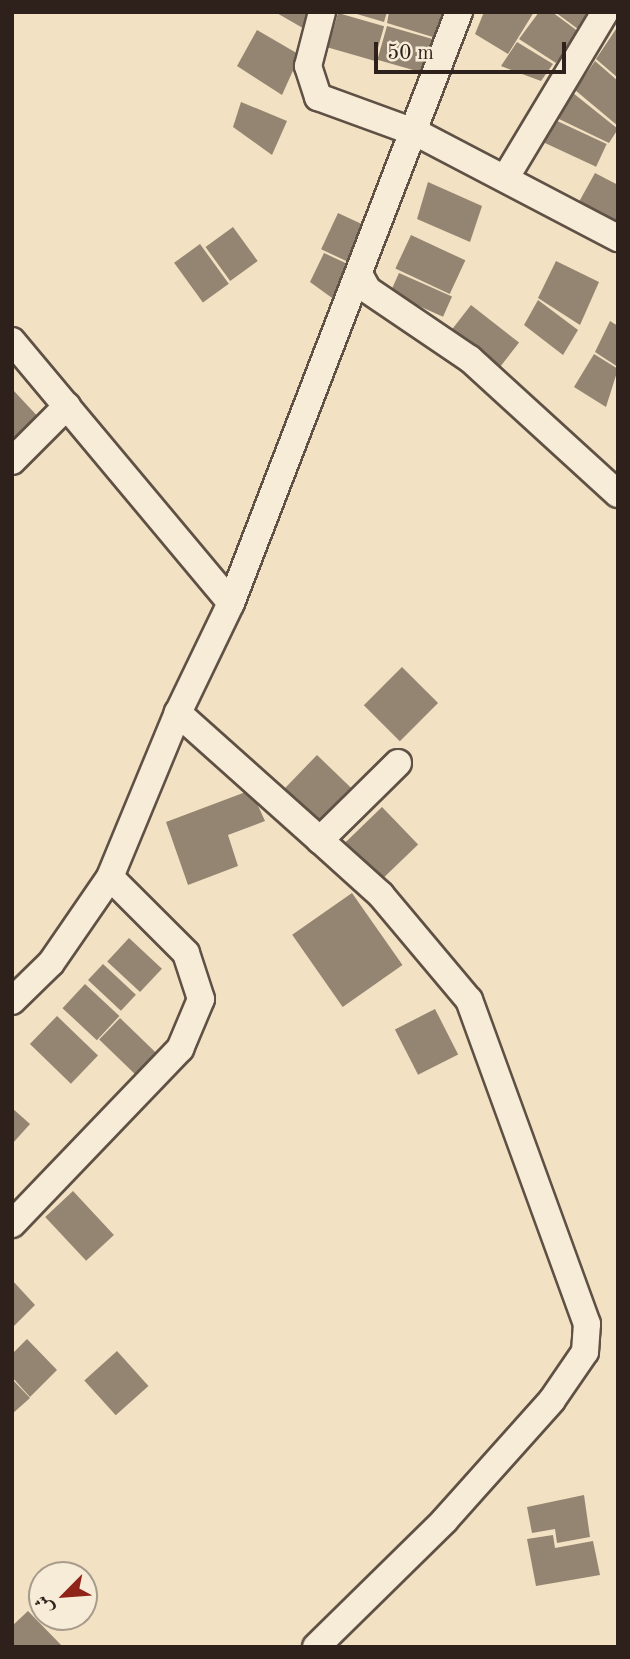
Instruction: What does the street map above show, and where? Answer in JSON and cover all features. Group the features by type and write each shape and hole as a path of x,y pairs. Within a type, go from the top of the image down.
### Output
{"street":[{"path":"322,12 309,66 312,90 417,133 506,177 618,238"},
{"path":"12,1002 51,963 110,877 178,713 231,603 417,133 459,12"},
{"path":"506,177 605,12"},
{"path":"359,274 368,290 470,359 618,494"},
{"path":"12,341 231,603"},
{"path":"12,461 67,406"},
{"path":"178,713 381,895 469,1000 587,1324 585,1352 552,1400 444,1521 316,1647"},
{"path":"320,840 398,763"},
{"path":"12,1224 180,1049 201,999 186,953 110,877"}],"building":[{"path":"275,12 313,12 308,31"},
{"path":"350,12 387,12 384,22"},
{"path":"389,12 444,12 436,38 387,23"},
{"path":"484,12 534,12 508,54 475,34"},
{"path":"539,12 552,12 579,32 556,63 519,39"},
{"path":"555,12 593,12 582,32"},
{"path":"338,13 384,26 374,61 328,48"},
{"path":"387,26 435,40 425,73 377,60"},
{"path":"618,26 618,78 596,59"},
{"path":"257,30 300,55 282,95 237,66"},
{"path":"517,42 553,64 541,81 501,66"},
{"path":"595,61 618,81 618,126 575,90"},
{"path":"573,93 618,129 609,143 557,118"},
{"path":"241,102 287,121 272,155 233,127"},
{"path":"555,120 607,144 596,167 544,143"},
{"path":"595,173 618,185 618,233 575,209"},
{"path":"428,182 482,206 470,242 417,219"},
{"path":"338,213 370,228 353,264 321,249"},
{"path":"233,227 258,261 230,281 205,247"},
{"path":"411,235 465,260 450,294 395,269"},
{"path":"200,244 229,284 203,302 174,263"},
{"path":"324,253 354,267 339,303 310,282"},
{"path":"556,261 599,282 580,325 538,298"},
{"path":"399,273 452,297 443,317 390,293"},
{"path":"538,300 578,330 563,355 524,325"},
{"path":"471,305 519,343 496,372 448,334"},
{"path":"610,321 618,326 618,367 595,352"},
{"path":"594,354 618,369 606,407 574,387"},
{"path":"14,391 42,421 12,449 12,393"},
{"path":"402,667 438,703 400,741 364,705"},
{"path":"317,755 355,792 316,833 277,796"},
{"path":"251,790 265,821 228,835 238,866 188,885 166,822"},
{"path":"382,807 418,844 375,886 339,849"},
{"path":"352,893 402,965 343,1007 292,935"},
{"path":"129,938 162,969 140,992 107,961"},
{"path":"103,964 136,995 121,1011 88,980"},
{"path":"85,984 119,1016 97,1040 62,1008"},
{"path":"435,1009 458,1054 418,1075 395,1029"},
{"path":"57,1016 98,1056 71,1084 30,1044"},
{"path":"120,1018 159,1056 138,1077 99,1040"},
{"path":"12,1108 30,1124 12,1144"},
{"path":"73,1191 114,1235 86,1261 45,1217"},
{"path":"12,1280 35,1305 12,1328"},
{"path":"27,1339 57,1370 30,1397 12,1377 12,1354"},
{"path":"117,1351 148,1386 116,1415 84,1380"},
{"path":"12,1379 30,1398 12,1414"},
{"path":"584,1495 590,1537 557,1543 555,1529 532,1533 527,1507"},
{"path":"553,1535 555,1548 593,1541 600,1575 536,1586 527,1539"},
{"path":"28,1611 28,1631 47,1631 63,1647 12,1647 12,1626"}]}
